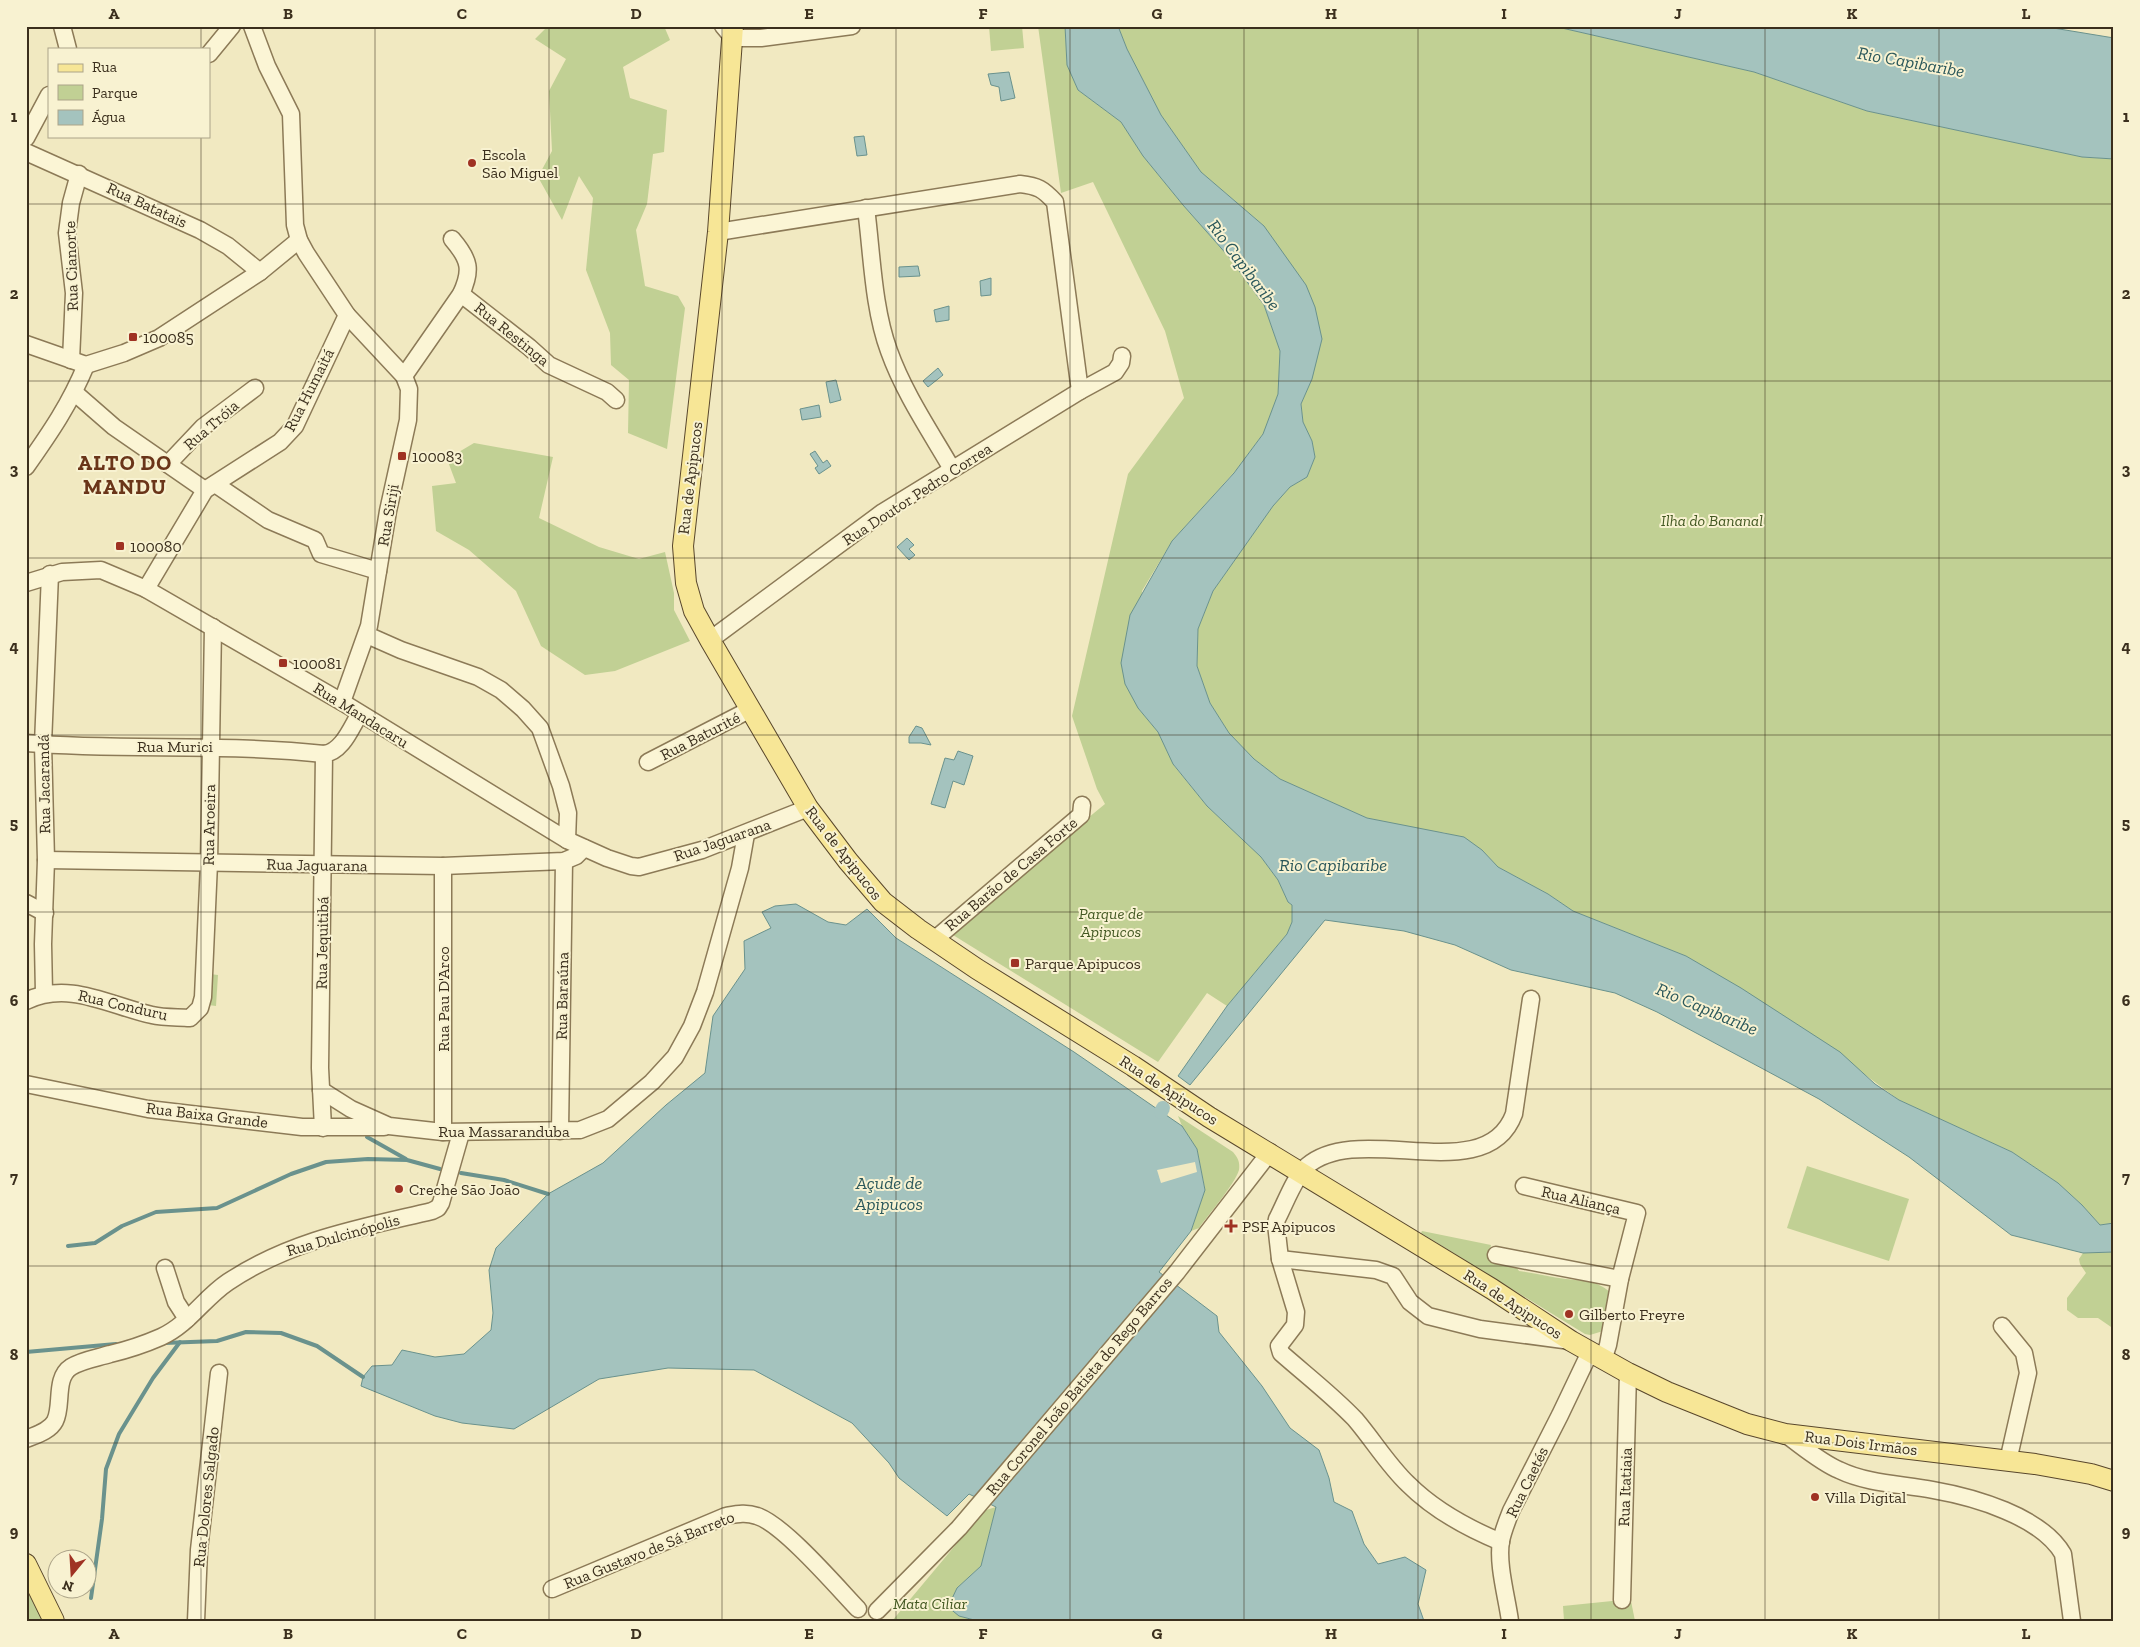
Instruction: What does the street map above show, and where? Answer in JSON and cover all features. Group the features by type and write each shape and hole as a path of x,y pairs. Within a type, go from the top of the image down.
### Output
{"main road":[{"name":"Rua de Apipucos","path":"730,30 718,232 683,546 686,583 694,611 808,808 848,861 883,902 934,940 1209,1117 1270,1152 1476,1279 1571,1342 1610,1363"},
{"name":"Rua Dois Irmãos","path":"1610,1363 1667,1392 1747,1424 1785,1434 2008,1461 2091,1474 2114,1481"},
{"path":"26,1564 54,1621"}],"street":[{"path":"210,53 232,26"},
{"path":"252,26 267,66 291,114 295,225 300,240 347,315 404,376 460,294 469,272 468,264 460,248 452,239"},
{"path":"730,30 761,38 852,26"},
{"path":"57,27 68,48"},
{"path":"26,138 32,111 48,96"},
{"name":"Rua Batatais","path":"26,152 79,174 200,230 228,246 260,272"},
{"name":"Rua Cianorte","path":"26,467 75,393 78,363 74,293 67,233 71,203 79,174"},
{"path":"718,232 1020,184 1045,190 1056,202 1080,391"},
{"path":"866,208 878,307 888,350 902,383 952,469"},
{"path":"26,344 78,363 124,354 159,338 260,272 300,240"},
{"name":"Rua Restinga","path":"460,294 529,346 549,366 607,392 616,400"},
{"name":"Rua Humaitá","path":"146,590 210,487 280,442 295,426 347,315"},
{"name":"Rua Doutor Pedro Correa","path":"710,640 883,512 1114,372 1121,363 1122,356"},
{"name":"Rua Siriji","path":"342,702 367,635 388,511 408,420 409,389 404,376"},
{"name":"Rua Tróia","path":"168,464 203,427 255,388"},
{"path":"75,393 114,427 168,464 268,520 315,540 318,551 322,554 378,571"},
{"name":"Rua Mandacaru","path":"26,583 50,574 101,570 146,590 342,702 567,840 607,858"},
{"name":"Rua Jacarandá","path":"44,993 46,860 34,743 50,574"},
{"name":"Rua Aroeira","path":"190,1018 200,1008 203,997 209,863 213,627"},
{"path":"367,635 401,650 478,677 501,690 523,709 540,728 561,786 568,813 567,840"},
{"name":"Rua Baturité","path":"648,762 751,710"},
{"path":"324,754 336,750 359,714"},
{"name":"Rua Murici","path":"34,743 273,748 324,754"},
{"name":"Rua Jequitibá","path":"323,1128 321,979 324,754"},
{"name":"Rua Barão de Casa Forte","path":"934,940 1081,815 1082,805"},
{"name":"Rua Jaguarana","path":"607,858 639,867 702,850 808,808"},
{"name":"Rua Massaranduba","path":"321,1090 351,1109 389,1126 443,1132 580,1130 608,1119 652,1082 675,1057 692,1026 704,992 740,868 746,834"},
{"path":"564,861 576,856 584,848"},
{"name":"Rua Jaguarana","path":"46,860 443,866 564,861"},
{"name":"Rua Baraúna","path":"560,1131 564,861"},
{"name":"Rua Pau D'Arco","path":"443,866 443,1132"},
{"path":"26,903 45,912"},
{"name":"Rua Conduru","path":"26,1001 44,993 74,993 101,999 153,1016 190,1018"},
{"path":"1501,1542 1468,1528 1444,1514 1408,1484 1355,1419 1281,1353 1280,1346 1294,1325 1296,1312 1280,1259 1277,1219 1302,1172 1312,1162 1344,1150 1456,1152 1472,1149 1500,1136 1510,1125 1514,1114 1531,999"},
{"name":"Rua Baixa Grande","path":"26,1084 148,1108 323,1128 389,1126"},
{"name":"Rua Dulcinópolis","path":"26,1439 44,1431 55,1421 63,1377 68,1369 78,1363 117,1353 161,1337 187,1319 227,1283 288,1249 354,1229 432,1212 438,1208 461,1133"},
{"name":"Rua Coronel João Batista do Rego Barros","path":"880,1616 959,1528 1177,1272 1270,1152"},
{"name":"Rua Aliança","path":"1524,1186 1638,1214 1620,1279 1608,1345 1610,1363"},
{"path":"1496,1255 1620,1279"},
{"path":"1280,1259 1388,1273 1396,1280 1410,1302 1428,1316 1480,1329 1571,1342"},
{"path":"165,1268 176,1302 187,1319"},
{"path":"2002,1326 2024,1353 2028,1373 2008,1461"},
{"name":"Rua Caetés","path":"1510,1621 1501,1557 1501,1542 1511,1511 1560,1415 1610,1363"},
{"name":"Rua Itatiaia","path":"1610,1363 1622,1600"},
{"name":"Rua Dolores Salgado","path":"196,1621 199,1550 219,1373"},
{"path":"1785,1434 1838,1470 1897,1486 1932,1490 1967,1498 2016,1517 2044,1532 2058,1545 2063,1554 2072,1621"},
{"name":"Rua Gustavo de Sá Barreto","path":"552,1589 717,1520 740,1513 758,1516 793,1541 855,1615"},
{"path":"855,1615 870,1608 880,1616"}],"green space":[{"path":"548,26 664,26 670,40 623,67 630,98 667,110 664,152 653,154 647,204 636,230 645,286 678,296 685,308 667,449 628,433 629,380 611,365 610,333 586,270 593,198 579,176 562,220 538,177 552,151 549,91 566,59 535,39"},
{"path":"989,26 1022,26 1024,48 991,51"},
{"name":"Parque de Apipucos","path":"1038,26 1065,26 1067,65 1078,90 1121,122 1143,156 1229,257 1264,305 1280,351 1278,394 1265,431 1237,469 1172,541 1142,591 1138,708 1158,732 1175,767 1207,806 1261,857 1278,880 1288,902 1292,905 1292,922 1287,934 1227,1006 1207,993 1158,1062 953,935 955,927 1105,804 1097,789 1072,716 1128,474 1184,398 1165,331 1093,182 1061,193"},
{"name":"Ilha do Bananal","path":"1118,26 1553,26 1754,72 1867,111 2082,157 2114,159 2114,1223 2100,1225 2058,1183 2012,1152 1899,1100 1798,1025 1686,956 1573,911 1548,894 1498,867 1482,850 1446,833 1421,830 1367,818 1280,779 1254,759 1229,733 1210,703 1197,666 1198,629 1213,591 1273,506 1290,487 1307,477 1315,457 1312,441 1303,422 1301,404 1312,379 1264,226 1201,172 1161,115 1127,49"},
{"path":"474,443 553,457 539,518 599,547 639,559 665,552 674,593 674,610 690,641 615,671 585,675 541,646 516,591 469,550 436,531 432,486 456,483 447,459"},
{"path":"210,974 218,975 216,1006 208,1005"},
{"path":"1178,1116 1233,1152 1239,1165 1237,1176 1227,1191 1199,1228 1191,1231 1205,1189 1197,1149 1182,1126"},
{"path":"1807,1166 1909,1199 1889,1261 1787,1228"},
{"path":"1422,1231 1491,1245 1488,1258 1493,1263 1517,1268 1519,1271 1600,1285 1610,1292 1603,1331 1590,1335 1585,1334 1421,1233"},
{"path":"2114,1252 2114,1329 2098,1318 2078,1318 2067,1310 2067,1298 2086,1273 2079,1259 2083,1253"},
{"name":"Mata Ciliar","path":"996,1507 981,1566 957,1588 959,1616 978,1621 892,1621 974,1523 986,1510"},
{"path":"26,1579 47,1621 26,1621"},
{"path":"1622,1600 1631,1601 1635,1621 1564,1621 1563,1606"}],"water":[{"name":"Rio Capibaribe","path":"1065,26 1118,26 1127,49 1161,115 1201,172 1264,226 1306,285 1315,307 1322,339 1312,379 1301,404 1303,422 1312,441 1315,457 1307,477 1290,487 1273,506 1213,591 1198,629 1197,666 1210,703 1229,733 1254,759 1280,779 1367,818 1464,837 1482,850 1498,867 1548,894 1573,911 1686,956 1741,988 1840,1052 1875,1084 1899,1100 2012,1152 2058,1183 2100,1225 2114,1223 2114,1252 2083,1253 2011,1235 1909,1157 1819,1099 1657,1012 1615,993 1511,970 1455,945 1404,931 1325,920 1190,1085 1178,1076 1227,1006 1287,934 1292,922 1292,905 1288,902 1278,880 1261,857 1207,806 1173,764 1158,732 1138,708 1125,684 1121,663 1130,615 1172,541 1234,473 1263,434 1278,394 1280,351 1264,305 1229,257 1143,156 1121,122 1078,90 1067,65"},
{"name":"Rio Capibaribe","path":"1553,26 2041,26 2114,38 2114,159 2082,157 1867,111 1754,72"},
{"path":"1009,72 1015,98 1001,101 999,87 991,85 988,74"},
{"path":"864,136 867,155 857,156 854,137"},
{"path":"918,266 920,276 899,277 899,267"},
{"path":"991,278 991,295 981,296 980,281"},
{"path":"949,306 949,320 936,322 934,310"},
{"path":"938,368 943,375 928,387 923,381"},
{"path":"836,380 841,400 830,403 826,382"},
{"path":"819,405 821,417 802,420 800,409"},
{"path":"815,451 823,463 827,460 831,466 819,474 815,468 818,466 810,454"},
{"path":"907,538 914,545 909,549 915,555 909,560 897,547"},
{"path":"916,726 922,728 931,745 909,743 909,737"},
{"path":"958,751 973,756 964,785 953,781 945,808 931,804 945,758 954,760"},
{"name":"Açude de Apipucos","path":"796,904 828,922 846,925 867,909 896,938 1074,1052 1182,1126 1197,1149 1205,1190 1191,1231 1159,1272 1217,1316 1219,1332 1262,1386 1290,1428 1319,1450 1329,1478 1334,1502 1352,1511 1364,1544 1378,1564 1405,1557 1426,1570 1418,1604 1424,1621 978,1621 959,1616 948,1607 957,1588 981,1566 996,1507 969,1494 947,1516 899,1478 889,1463 852,1423 754,1370 668,1368 599,1379 514,1429 462,1423 435,1416 361,1386 363,1377 372,1366 392,1365 402,1350 435,1357 464,1354 491,1330 493,1313 489,1270 496,1248 548,1194 603,1163 666,1105 705,1073 713,1016 745,969 744,941 771,928 762,912 775,906"}],"pier":[{"path":"1195,1162 1197,1172 1161,1183 1157,1170"}],"waterway":[{"path":"1161,1112 1163,1108"},
{"path":"367,1137 406,1159"},
{"path":"68,1246 95,1243 122,1226 156,1212 217,1208 291,1174 326,1162 368,1159 407,1160 440,1169"},
{"path":"461,1173 504,1180 548,1194"},
{"path":"164,1343 217,1341 246,1332 281,1333 317,1346 363,1377"},
{"path":"98,1550 106,1469 119,1434 153,1378 180,1342"},
{"path":"26,1352 116,1344"}],"place":[{"name":"Escola São Miguel","path":"472,163"},
{"name":"100085","path":"133,337"},
{"name":"100083","path":"402,456"},
{"name":"100080","path":"120,546"},
{"name":"100081","path":"283,663"},
{"name":"Parque Apipucos","path":"1015,963"},
{"name":"Creche São João","path":"399,1189"},
{"name":"PSF Apipucos","path":"1231,1226"},
{"name":"Gilberto Freyre","path":"1569,1314"},
{"name":"Villa Digital","path":"1815,1497"}],"district":[{"name":"ALTO DO MANDU","path":"125,474"}]}
